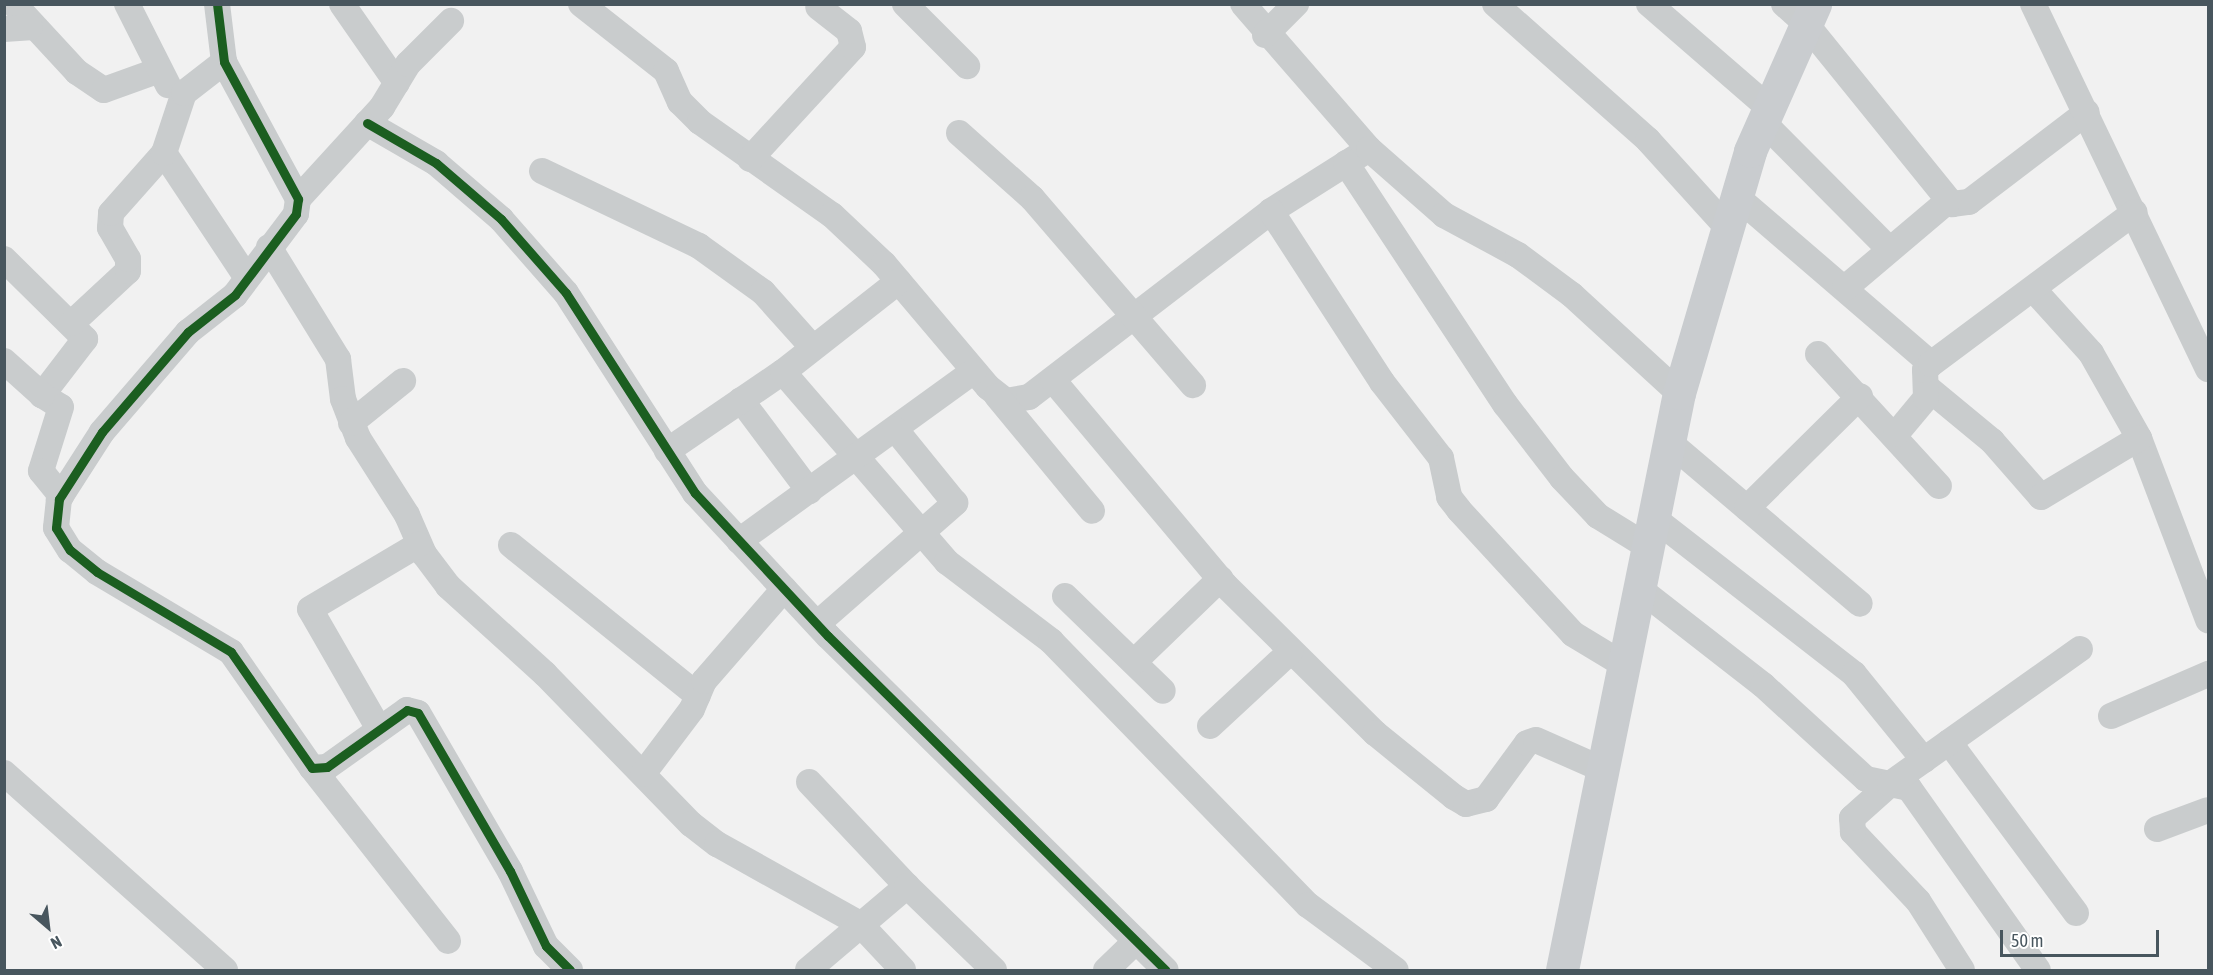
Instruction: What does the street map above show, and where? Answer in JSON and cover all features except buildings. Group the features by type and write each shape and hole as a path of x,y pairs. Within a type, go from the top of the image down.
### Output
{"street":[{"path":"14,4 17,28 104,90 160,70"},
{"path":"127,4 178,105"},
{"path":"217,4 224,62 298,199"},
{"path":"342,4 397,83"},
{"path":"582,4 656,61 680,102 750,159 832,215 899,281 1092,511"},
{"path":"905,4 967,66"},
{"path":"1243,4 1265,35 1369,149 1444,215 1518,255 1572,296 1678,393"},
{"path":"1265,35 1296,4"},
{"path":"1495,4 1732,212 1845,288 1992,441 2041,497 2139,438"},
{"path":"1649,4 1766,115 1888,248"},
{"path":"2033,4 2135,212 2208,369"},
{"path":"750,159 853,47 849,31 818,7"},
{"path":"1562,970 1626,666 1678,393 1732,212 1802,11"},
{"path":"1802,11 1948,201"},
{"path":"448,940 312,768 231,652 70,550 56,528 61,496 102,432 188,332 235,295 296,214 298,199 367,123 397,83 451,21"},
{"path":"72,323 128,271 128,259 108,221 164,153 178,105 184,93 224,62"},
{"path":"1845,288 1888,248 1948,201 1969,202 2087,112"},
{"path":"367,123 436,164 501,219 566,293 695,494 817,624 1166,970"},
{"path":"959,133 1032,198 1132,320 1193,386"},
{"path":"997,396 1016,401 1053,380 1271,211 1369,149"},
{"path":"164,153 247,278"},
{"path":"1346,163 1498,395 1562,478 1598,516 1652,533 1854,674 1924,760"},
{"path":"542,171 699,246 763,292 813,348"},
{"path":"1271,211 1382,382 1441,458 1449,497 1459,510 1574,634 1626,666"},
{"path":"1896,434 1930,376 2034,290 2135,212"},
{"path":"270,248 338,359 351,423 407,515 418,545 448,586 717,844 860,924 903,970"},
{"path":"4,259 84,334 84,344 42,395"},
{"path":"667,450 783,372 899,281"},
{"path":"2034,290 2091,353 2139,438 2208,620"},
{"path":"1818,354 1896,434 1939,486"},
{"path":"4,361 42,395 61,407 41,471 61,496"},
{"path":"739,541 974,371"},
{"path":"783,372 853,459 921,534 977,589 1052,641 1308,905 1396,970"},
{"path":"1053,380 1220,579 1375,733 1466,804 1485,799 1527,743 1536,740 1604,770"},
{"path":"351,423 403,381"},
{"path":"1747,508 1860,396"},
{"path":"741,400 809,491"},
{"path":"817,624 951,511 954,495 895,429"},
{"path":"1669,442 1860,604"},
{"path":"379,729 310,609 418,545"},
{"path":"510,545 698,696"},
{"path":"1134,662 1220,579"},
{"path":"644,774 698,696 784,589"},
{"path":"1641,590 1763,685 1866,779 1909,788 2038,970"},
{"path":"1065,596 1163,691"},
{"path":"1962,970 1918,901 1853,832 1852,818 1890,784 2080,649"},
{"path":"1210,726 1291,651"},
{"path":"2111,716 2208,674"},
{"path":"312,768 327,767 407,710 418,713 510,872 546,946 570,970"},
{"path":"1949,742 2076,913"},
{"path":"4,773 225,970"},
{"path":"809,782 907,886 994,970"},
{"path":"2157,829 2208,810"},
{"path":"802,966 907,886"},
{"path":"1106,970 1136,941"}],"cycle path":[{"path":"217,4 224,62 298,199 296,214 235,295 188,332 102,432 59,499 56,528 70,550 97,572 231,652 312,768 327,767 407,710 418,713 510,871 546,946 570,970"},
{"path":"367,123 436,163 501,219 566,293 695,493 828,636 1166,970"}]}
